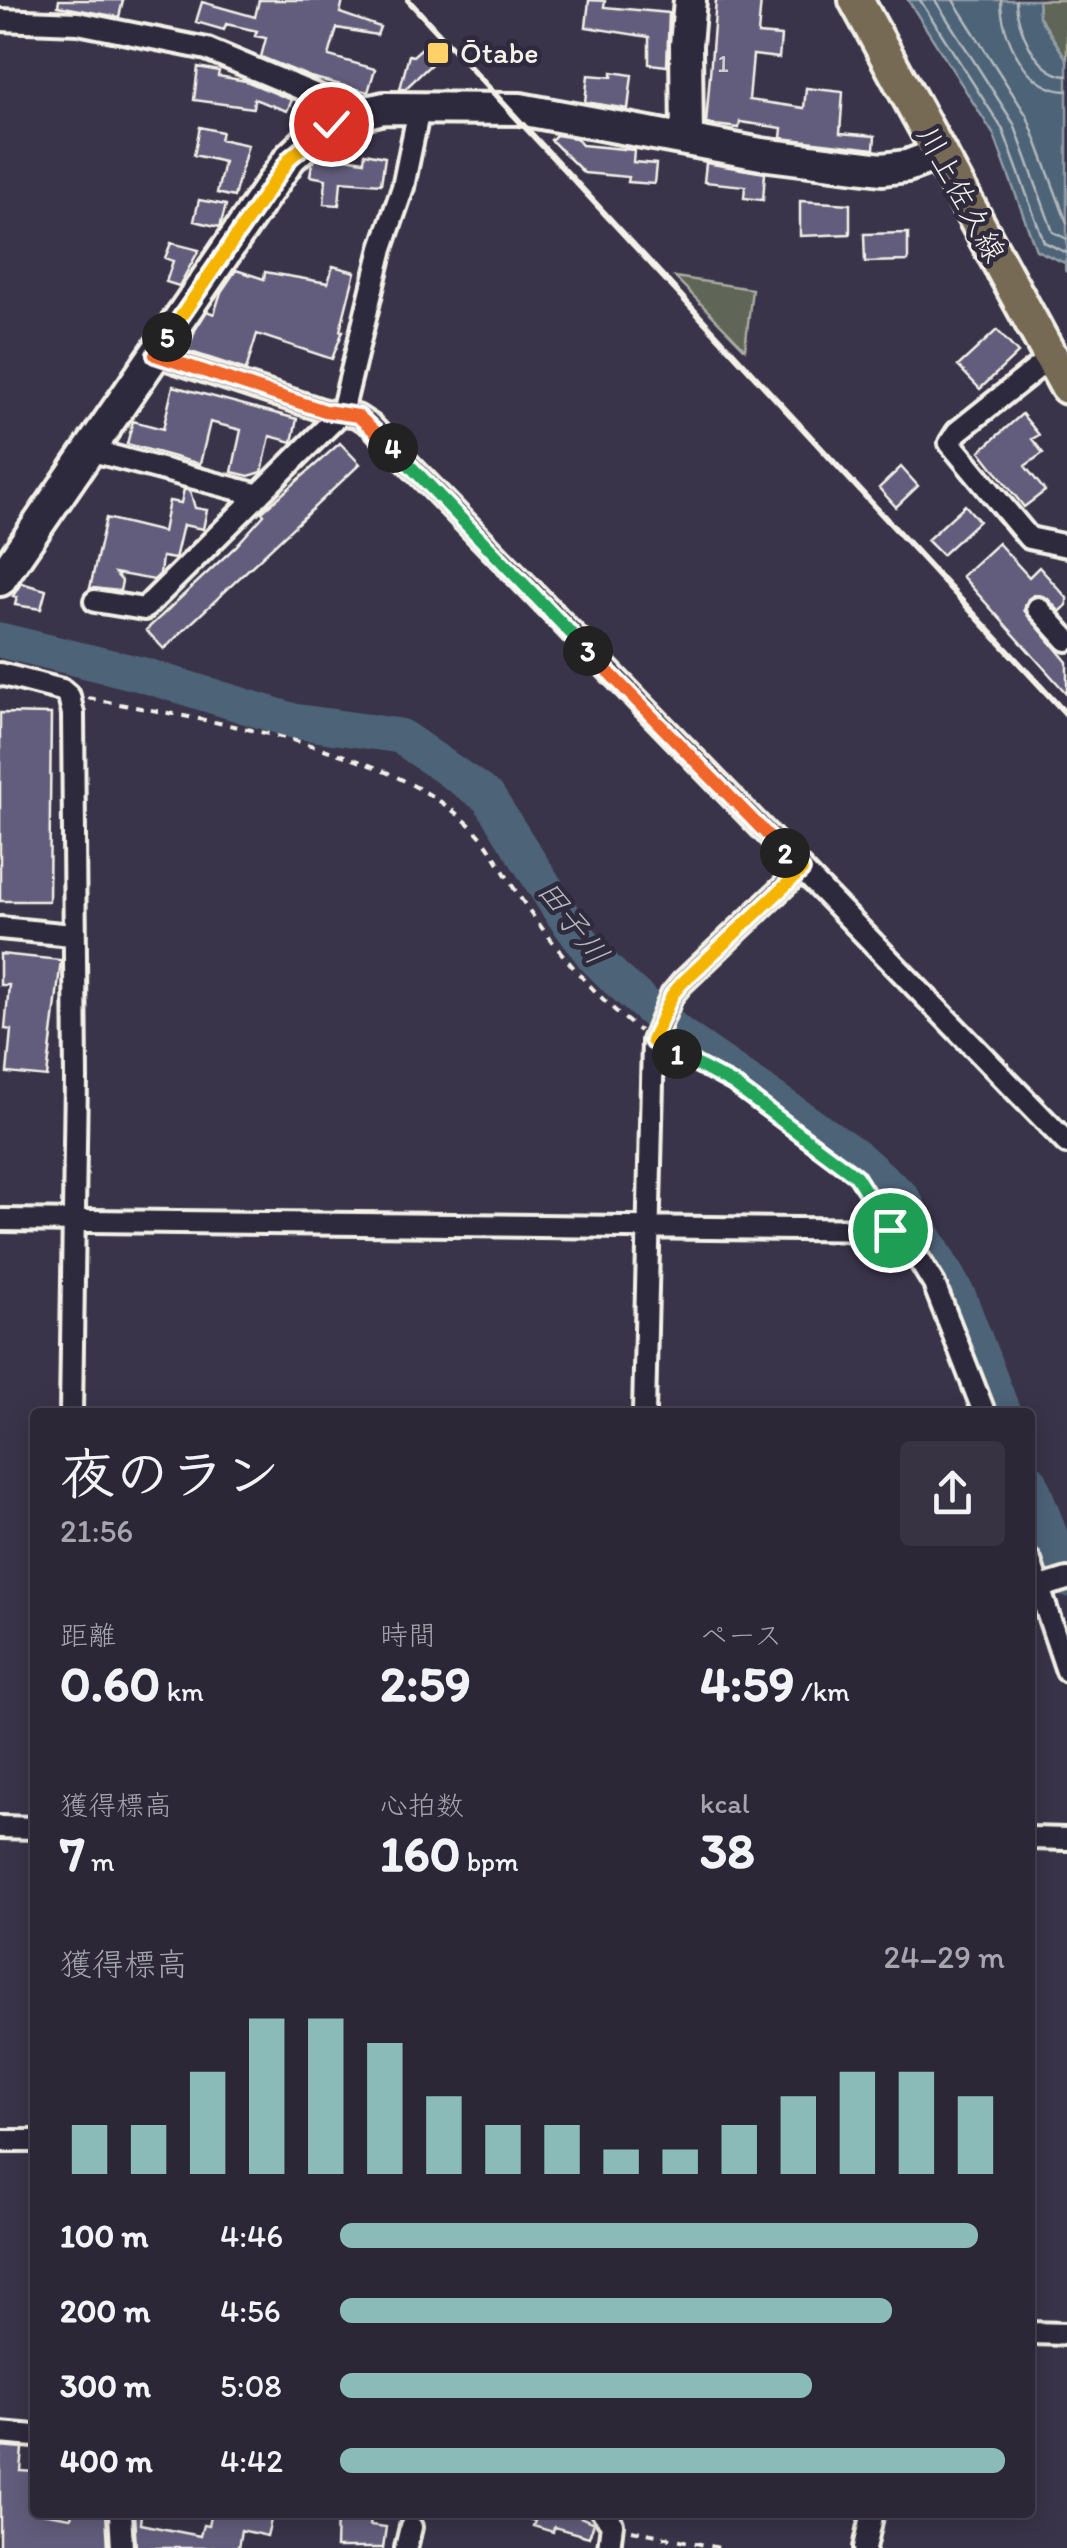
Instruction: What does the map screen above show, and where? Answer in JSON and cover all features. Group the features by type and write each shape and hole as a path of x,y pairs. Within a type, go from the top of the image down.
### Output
{"main road":[{"name":"川上佐久線","path":"856,0 939,154 1058,354 1067,387"}],"street":[{"path":"687,140 686,44 690,0"},
{"path":"0,20 78,24 207,50 328,100 341,118"},
{"path":"0,580 290,158 314,134 341,118 384,108 520,108 687,140 882,169 907,166 939,154"},
{"path":"94,601 144,609 342,412 382,248 403,187 419,109"},
{"path":"1058,354 957,432 950,442 1028,538 1067,546"},
{"path":"155,355 325,411 358,416 372,425 1067,1143"},
{"path":"89,450 259,494"},
{"path":"1038,608 1067,640"},
{"path":"0,674 54,686 69,696 73,714 72,1408"},
{"path":"644,1408 654,1038 672,995 802,870"},
{"path":"0,928 72,935"},
{"path":"0,1220 890,1230 904,1235 934,1284 982,1408"},
{"path":"1051,1584 1067,1671"},
{"path":"0,1827 30,1828"},
{"path":"1035,1838 1067,1839"},
{"path":"0,2141 30,2142"},
{"path":"1035,2333 1067,2334"},
{"path":"0,2433 30,2436"},
{"path":"120,2518 122,2548"},
{"path":"607,2518 609,2548"},
{"path":"865,2548 872,2518"}],"path":[{"path":"69,696 284,738 394,773 473,828 534,919 609,1008 733,1084 856,1176 890,1230"},
{"path":"607,2518 720,2548"}],"green space":[{"path":"1038,0 1067,0 1067,60 1039,16"},
{"path":"675,277 752,289 745,349"}],"water":[{"path":"908,0 1038,0 1039,17 1067,60 1067,264 1036,250 994,135"}],"building":[{"path":"59,0 123,0 119,17 58,6"},
{"path":"259,0 343,0 340,13 380,27 377,35 337,28 329,56 375,69 368,92 310,77 261,57 266,38 255,36 257,31 226,24 224,30 196,22 202,2 255,17"},
{"path":"589,0 605,1 604,7 669,13 667,66 649,64 649,37 586,27"},
{"path":"716,0 761,0 758,34 781,36 779,58 753,55 749,100 804,108 806,88 843,92 840,133 875,136 874,149 781,138 782,128 740,122 739,128 706,124"},
{"path":"430,41 442,54 405,89 400,89 409,55 413,56"},
{"path":"198,67 219,71 218,76 246,81 292,100 287,111 254,99 253,108 194,100"},
{"path":"612,72 632,75 628,109 585,102 588,75 612,77"},
{"path":"200,127 222,132 220,139 248,145 234,197 217,193 224,162 194,155"},
{"path":"556,135 576,138 582,145 634,150 633,162 656,164 654,184 628,182 629,177 584,173 551,140"},
{"path":"329,148 335,149 333,156 364,161 365,153 385,157 381,184 341,181 339,205 324,204 326,179 310,176 312,163"},
{"path":"706,163 765,173 763,200 744,198 745,186 704,182"},
{"path":"199,200 226,205 220,227 194,221"},
{"path":"800,201 850,204 850,234 800,236"},
{"path":"908,233 908,261 865,262 864,234"},
{"path":"171,243 199,250 179,286 166,282 173,261 165,258"},
{"path":"333,266 355,272 343,331 332,359 257,334 246,370 188,351 195,330 207,311 214,314 221,292 236,270 264,279 265,272 328,283"},
{"path":"997,330 1018,353 980,389 958,366"},
{"path":"173,386 297,419 292,442 270,436 262,472 249,476 232,472 241,430 210,422 200,464 127,444 133,421 163,429"},
{"path":"1022,414 1039,435 1032,439 1043,453 1025,466 1045,491 1024,507 980,451"},
{"path":"340,443 360,464 164,649 146,630 235,547 264,515 262,512"},
{"path":"901,467 918,486 896,507 879,488"},
{"path":"184,489 190,491 195,508 207,510 203,529 183,525 175,559 162,557 160,574 154,580 115,573 122,581 120,591 90,588 106,518 163,532 169,501 181,503"},
{"path":"965,505 979,521 942,555 927,540"},
{"path":"998,543 1029,577 1039,567 1067,598 1067,605 1060,612 1047,598 1034,595 1024,610 1067,662 1067,694 962,576"},
{"path":"21,583 46,590 41,609 15,605 17,597 13,596"},
{"path":"0,713 51,714 49,901 0,901"},
{"path":"0,954 61,960 47,1077 7,1073 11,1030 5,1029 9,985 0,985"},
{"path":"0,2447 23,2449 21,2471 30,2472 30,2518 106,2518 108,2548 0,2548"},
{"path":"134,2518 141,2518 140,2524 200,2536 203,2525 208,2526 210,2518 272,2518 267,2536 241,2530 238,2548 136,2548"},
{"path":"337,2518 371,2518 370,2525 386,2527 383,2548 336,2548"},
{"path":"526,2518 583,2518 594,2523 589,2537 554,2527 553,2532 533,2526 535,2521"}],"waterway":[{"path":"1067,261 1067,270"},
{"name":"田子川","path":"0,640 140,674 294,721 400,736 488,797 561,912 594,957 616,979 679,1034 856,1156 902,1197 959,1297 1001,1408"},
{"name":"田子川","path":"1035,1494 1067,1580"}],"railway":[{"path":"408,0 1067,715"}],"place":[{"name":"Ōtabe","path":"438,53"}],"route":[{"path":"331,124 314,134 290,158 155,355 325,411 358,416 372,425 802,870 682,983 672,995 652,1041 733,1084 856,1176 890,1230"}]}
